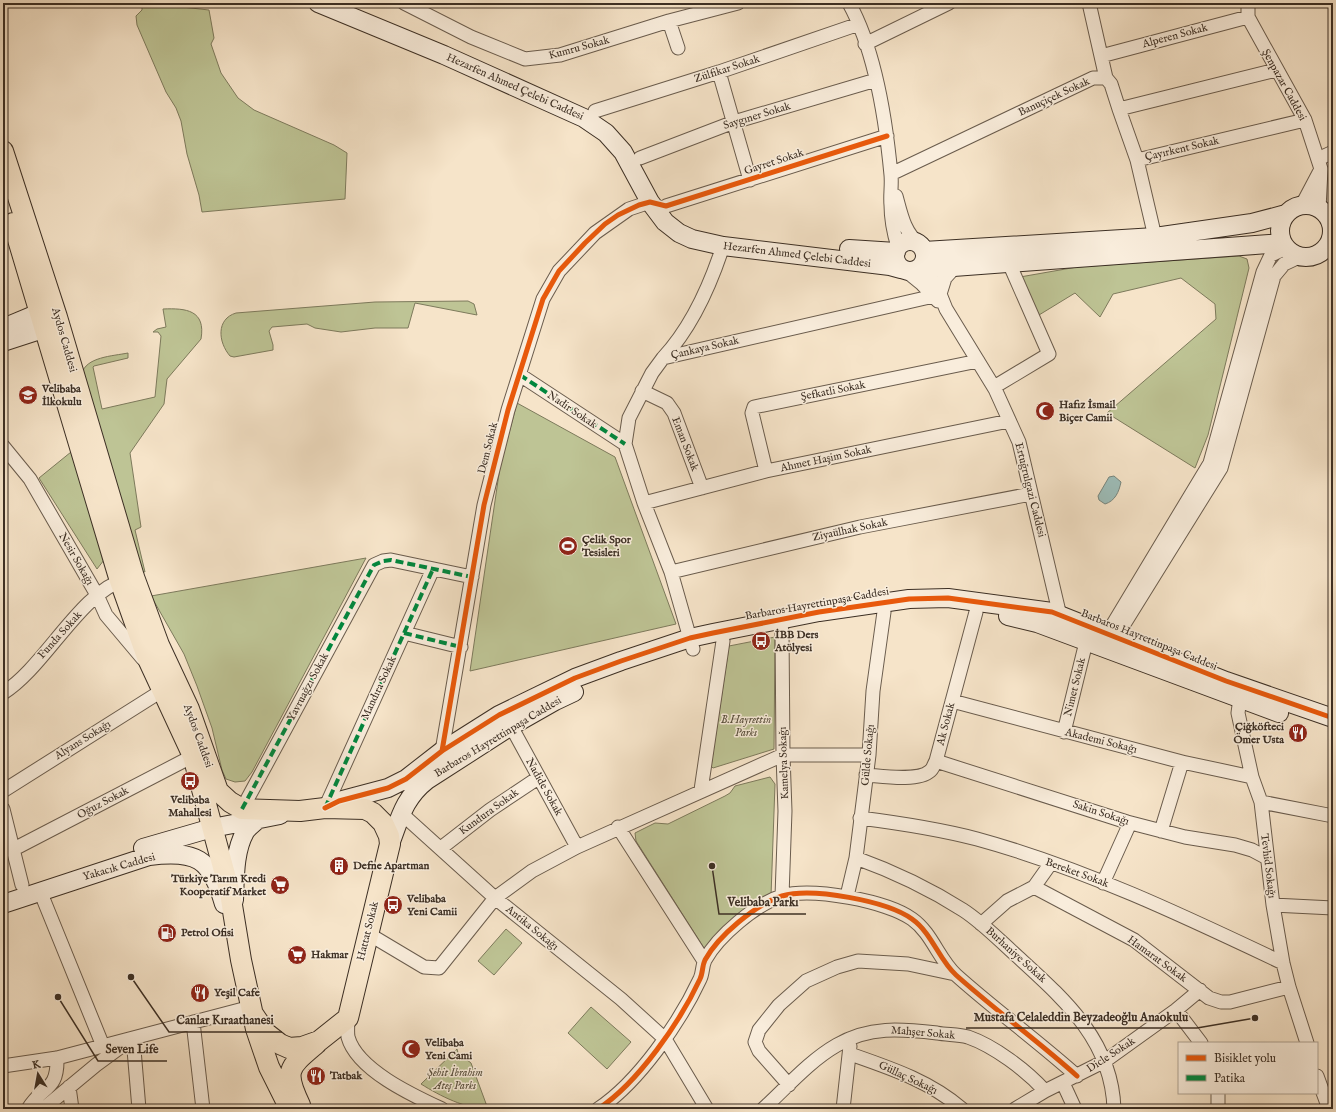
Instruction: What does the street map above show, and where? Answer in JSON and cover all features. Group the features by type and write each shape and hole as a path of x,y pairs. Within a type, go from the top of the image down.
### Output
{"main road":[{"name":"Aydos Caddesi","path":"3,151 47,320"},
{"name":"Aydos Caddesi","path":"3,190 47,320 127,579 153,670 193,756 212,828"},
{"name":"Aydos Caddesi","path":"127,579 189,708 218,791 230,802 250,814"},
{"path":"250,814 300,812 325,808 356,808 373,813 386,828 390,844"},
{"name":"Yakacık Caddesi","path":"212,828 223,866 234,914 240,960 262,1051 290,1109"},
{"name":"Hattat Sokak","path":"348,1018 367,933 390,844"},
{"path":"252,1011 266,1033 280,1044 289,1048 302,1047 319,1041"},
{"path":"303,1109 292,1088 291,1069 299,1058 348,1018"}],"street":[{"name":"Hezarfen Ahmed Çelebi Caddesi","path":"318,3 589,114"},
{"name":"Hezarfen Ahmed Çelebi Caddesi","path":"348,3 465,52 589,114 623,152 634,160 658,204 665,222 679,233 692,239 724,240 890,266 911,258"},
{"name":"Kumru Sokak","path":"404,3 471,37 525,59 560,55 669,21 738,3"},
{"name":"Ertuğrulgazi Caddesi","path":"849,3 859,24 876,80 887,136 894,232 937,295 994,387 1009,421 1018,442 1060,616"},
{"path":"865,44 949,3"},
{"path":"1090,3 1106,78"},
{"name":"Şenpazar Caddesi","path":"1248,3 1248,17 1305,120 1320,164"},
{"name":"Alperen Sokak","path":"1101,56 1248,17"},
{"path":"669,21 678,48"},
{"name":"Zülfikar Sokak","path":"589,114 719,72 859,24"},
{"path":"1120,109 1276,70"},
{"path":"719,72 750,180"},
{"name":"Banuçiçek Sokak","path":"891,177 1092,78 1106,78 1111,84 1137,160"},
{"name":"Saygıner Sokak","path":"634,160 734,122 876,80"},
{"name":"Çayırkent Sokak","path":"1155,237 1137,160 1305,120"},
{"name":"Gayret Sokak","path":"658,204 750,180 887,136"},
{"path":"1302,205 1320,164 1333,152"},
{"path":"911,258 940,268 1009,263 1290,249 1316,255 1328,249 1332,228 1326,211 1320,164"},
{"name":"Ertuğrulgazi Caddesi","path":"891,177 903,221 911,238 911,258"},
{"name":"Dem Sokak","path":"442,751 484,505 508,410 543,299 559,271 605,224 629,209 658,204"},
{"path":"911,258 1155,237 1252,223 1286,214 1302,205 1314,206 1326,211"},
{"path":"1286,214 1280,226 1280,234 1290,249"},
{"path":"663,358 677,343 713,277 724,240"},
{"path":"1112,635 1221,468 1274,276 1284,264 1290,249"},
{"path":"994,387 1049,354 1009,263"},
{"path":"937,295 945,278 956,266"},
{"name":"Çankaya Sokak","path":"691,643 671,572 644,503 625,444 629,418 652,373 663,358 937,295"},
{"path":"3,328 47,320"},
{"path":"3,342 47,320"},
{"name":"Şefkatli Sokak","path":"766,471 752,413 754,407 978,362"},
{"name":"Nadir Sokak","path":"520,375 625,444"},
{"name":"Eman Sokak","path":"642,391 667,403 674,413 702,488"},
{"name":"Ahmet Haşim Sokak","path":"644,503 766,471 1009,421"},
{"name":"Nesir Sokağı","path":"3,446 30,478 97,595 106,615 153,670"},
{"name":"Ziyaülhak Sokak","path":"671,572 852,529 1031,494"},
{"name":"Yavruağzı Sokak","path":"250,814 374,565 383,561 391,560 433,569"},
{"path":"433,569 472,577"},
{"name":"Mandıra Sokak","path":"325,808 433,569"},
{"name":"Funda Sokak","path":"3,693 34,664 97,595 127,579"},
{"name":"Barbaros Hayrettinpaşa Caddesi","path":"390,844 402,814 414,790 511,726 571,694 691,643 723,641 782,630 928,598 948,598 1038,610 1060,616 1112,635 1240,694 1333,718"},
{"name":"Barbaros Hayrettinpaşa Caddesi","path":"325,808 339,801 388,788 406,779 442,751 499,715 599,668 691,643 819,612 884,607 976,612 1006,616 1037,623 1086,642 1240,694 1333,731"},
{"name":"Gülde Sokağı","path":"848,896 856,858 869,755 873,691 884,607"},
{"name":"Ak Sokak","path":"866,775 916,776 929,772 936,761 976,612"},
{"name":"Kamelya Sokağı","path":"782,630 785,811 782,896"},
{"path":"404,633 460,647"},
{"path":"701,790 723,641"},
{"name":"Nimet Sokak","path":"1064,732 1086,642"},
{"name":"Alyans Sokağı","path":"3,791 163,690"},
{"name":"Tevhid Sokağı","path":"1240,694 1238,713 1252,777 1261,802 1273,905 1283,963 1288,987 1307,1042"},
{"name":"Akademi Sokağı","path":"952,701 1064,732 1182,762 1252,777"},
{"name":"Nadide Sokak","path":"511,726 577,847"},
{"path":"367,933 424,967 434,969 438,968 495,898 532,871 577,847 618,827 783,755 869,755"},
{"name":"Oğuz Sokak","path":"12,850 193,756"},
{"name":"Sakin Sokağı","path":"936,761 1130,823 1185,837 1235,845 1252,850 1267,858"},
{"path":"1161,831 1182,762"},
{"name":"Kundura Sokak","path":"441,848 490,810 538,778"},
{"path":"1261,802 1333,816"},
{"path":"3,809 12,850 22,885"},
{"name":"Yakacık Caddesi","path":"3,892 212,828 250,814"},
{"name":"Yakacık Caddesi","path":"234,914 236,860 250,814"},
{"name":"Antika Sokağı","path":"402,814 495,898 621,999 665,1039 707,1109"},
{"name":"Bereket Sokak","path":"860,818 976,839 1051,863 1167,908 1283,963"},
{"path":"1103,883 1130,823"},
{"path":"618,827 704,961"},
{"name":"Yakacık Caddesi","path":"3,904 149,856 169,854 194,857 205,865 219,886 240,960"},
{"name":"Burhaniye Sokak","path":"856,858 921,887 962,910 981,924 1049,985 1073,1011 1093,1038 1106,1061 1111,1079 1114,1109"},
{"path":"981,924 1007,901 1034,887 1051,863"},
{"name":"Hamarat Sokak","path":"1034,887 1134,940 1215,1001 1230,1002 1288,987"},
{"path":"40,891 104,1046"},
{"path":"598,1109 609,1102 624,1087 665,1039 701,977 704,961 714,947 742,920 759,907 782,896 807,894 848,896 889,907 912,918 929,936 955,974 1077,1076"},
{"path":"1273,905 1333,908"},
{"path":"789,1085 762,1056 755,1042 759,1030 779,1005 806,981 837,967 858,961 908,964 955,974"},
{"name":"Dicle Sokak","path":"1015,1109 1045,1091 1106,1061 1176,1010 1200,990"},
{"path":"1176,1010 1200,1042"},
{"path":"3,1066 57,1058 193,1022 252,1011"},
{"path":"348,1018 348,1037 360,1057 368,1065 390,1081 442,1109"},
{"path":"193,1022 203,1109"},
{"name":"Mahşer Sokak","path":"763,1109 821,1056 836,1045 862,1033 892,1029 967,1037 988,1047 1033,1077 1045,1091"},
{"path":"43,1109 96,1065 133,1038"},
{"path":"133,1038 139,1109"},
{"path":"848,1109 843,1109 850,1054 850,1039"},
{"name":"Güllaç Sokağı","path":"850,1054 899,1071 931,1087 962,1109"},
{"path":"28,1109 45,1090 51,1086 57,1070 57,1058"},
{"path":"1318,1078 1329,1097 1329,1109"},
{"path":"1063,1083 1075,1109"},
{"path":"45,1090 67,1090"},
{"path":"67,1090 72,1109"},
{"path":"1218,1094 1218,1109"}],"green space":[{"path":"142,3 175,3 182,7 209,10 214,38 211,44 221,73 238,98 254,110 334,145 347,153 345,199 202,212 199,195 187,154 181,121 176,108 166,92 137,25 136,16 142,10"},
{"path":"1239,256 1247,259 1249,268 1208,435 1195,468 1107,413 1216,319 1215,304 1181,278 1113,294 1100,317 1075,293 1039,315 1020,277 1077,267"},
{"path":"468,301 474,304 477,315 415,303 408,328 375,328 341,332 315,328 307,324 272,327 269,331 273,350 234,357 230,356 221,338 222,326 225,320 236,313 375,302"},
{"path":"163,309 179,309 192,313 197,316 202,329 201,339 167,379 164,404 130,453 141,527 135,530 145,572 141,571 82,374 84,368 88,364 100,358 128,353 128,358 93,367 102,409 155,397 161,336 158,332 153,332 157,329 166,327"},
{"name":"Çelik Spor Tesisleri","path":"517,403 615,457 676,624 470,671 500,467"},
{"path":"71,452 104,560 97,569 39,478"},
{"path":"366,558 252,772 245,781 235,782 226,779 222,770 212,728 184,654 151,596"},
{"name":"B.Hayrettin Parkı","path":"775,637 774,749 713,768 711,766 729,646"},
{"path":"770,777 775,784 771,896 707,948 704,948 636,841 635,833 655,823 668,824 725,796 730,793 735,786"},
{"path":"506,929 522,943 494,975 478,961"},
{"path":"591,1007 631,1042 607,1069 568,1033"},
{"name":"Şehit İbrahim Ateş Parkı","path":"457,1049 458,1053 471,1063 488,1109 471,1107 453,1101 421,1084"}],"water":[{"path":"1114,476 1121,482 1119,489 1116,496 1105,504 1099,500 1098,496 1109,477"}],"marked path":[{"path":"520,375 625,444"},
{"path":"242,809 374,565 383,561 391,560 472,577"},
{"path":"325,808 433,569"},
{"path":"404,633 461,647"}],"cycle path":[{"path":"442,751 484,505 508,410 543,299 559,271 605,224 618,215 639,205 650,202 666,206 887,136"},
{"path":"325,808 339,801 388,788 406,779 442,751 499,715 575,678 621,661 690,638 713,633 819,612 909,599 948,598 1052,612 1226,681 1333,718"},
{"path":"598,1109 613,1098 643,1068 669,1032 692,996 701,977 705,960 728,931 761,906 782,896 795,894 811,893 849,897 868,901 900,912 912,919 925,932 950,969 956,975 1077,1076"}],"place":[{"name":"Velibaba İlkokulu","path":"28,395"},
{"name":"Hafız İsmail Biçer Camii","path":"1045,411"},
{"name":"Çelik Spor Tesisleri","path":"568,546"},
{"name":"İBB Ders Atölyesi","path":"761,641"},
{"name":"Çiğköfteci Ömer Usta","path":"1298,733"},
{"name":"Velibaba Mahallesi","path":"190,781"},
{"name":"Defne Apartman","path":"339,866"},
{"name":"Velibaba Parkı","path":"712,866"},
{"name":"Türkiye Tarım Kredi Kooperatif Market","path":"280,885"},
{"name":"Velibaba Yeni Camii","path":"393,905"},
{"name":"Petrol Ofisi","path":"167,933"},
{"name":"Hakmar","path":"297,955"},
{"name":"Canlar Kıraathanesi","path":"131,977"},
{"name":"Yeşil Cafe","path":"200,993"},
{"name":"Seven Life","path":"58,997"},
{"name":"Mustafa Celaleddin Beyzadeoğlu Anaokulu","path":"1255,1018"},
{"name":"Velibaba Yeni Cami","path":"411,1049"},
{"name":"Tatbak","path":"316,1076"}]}
